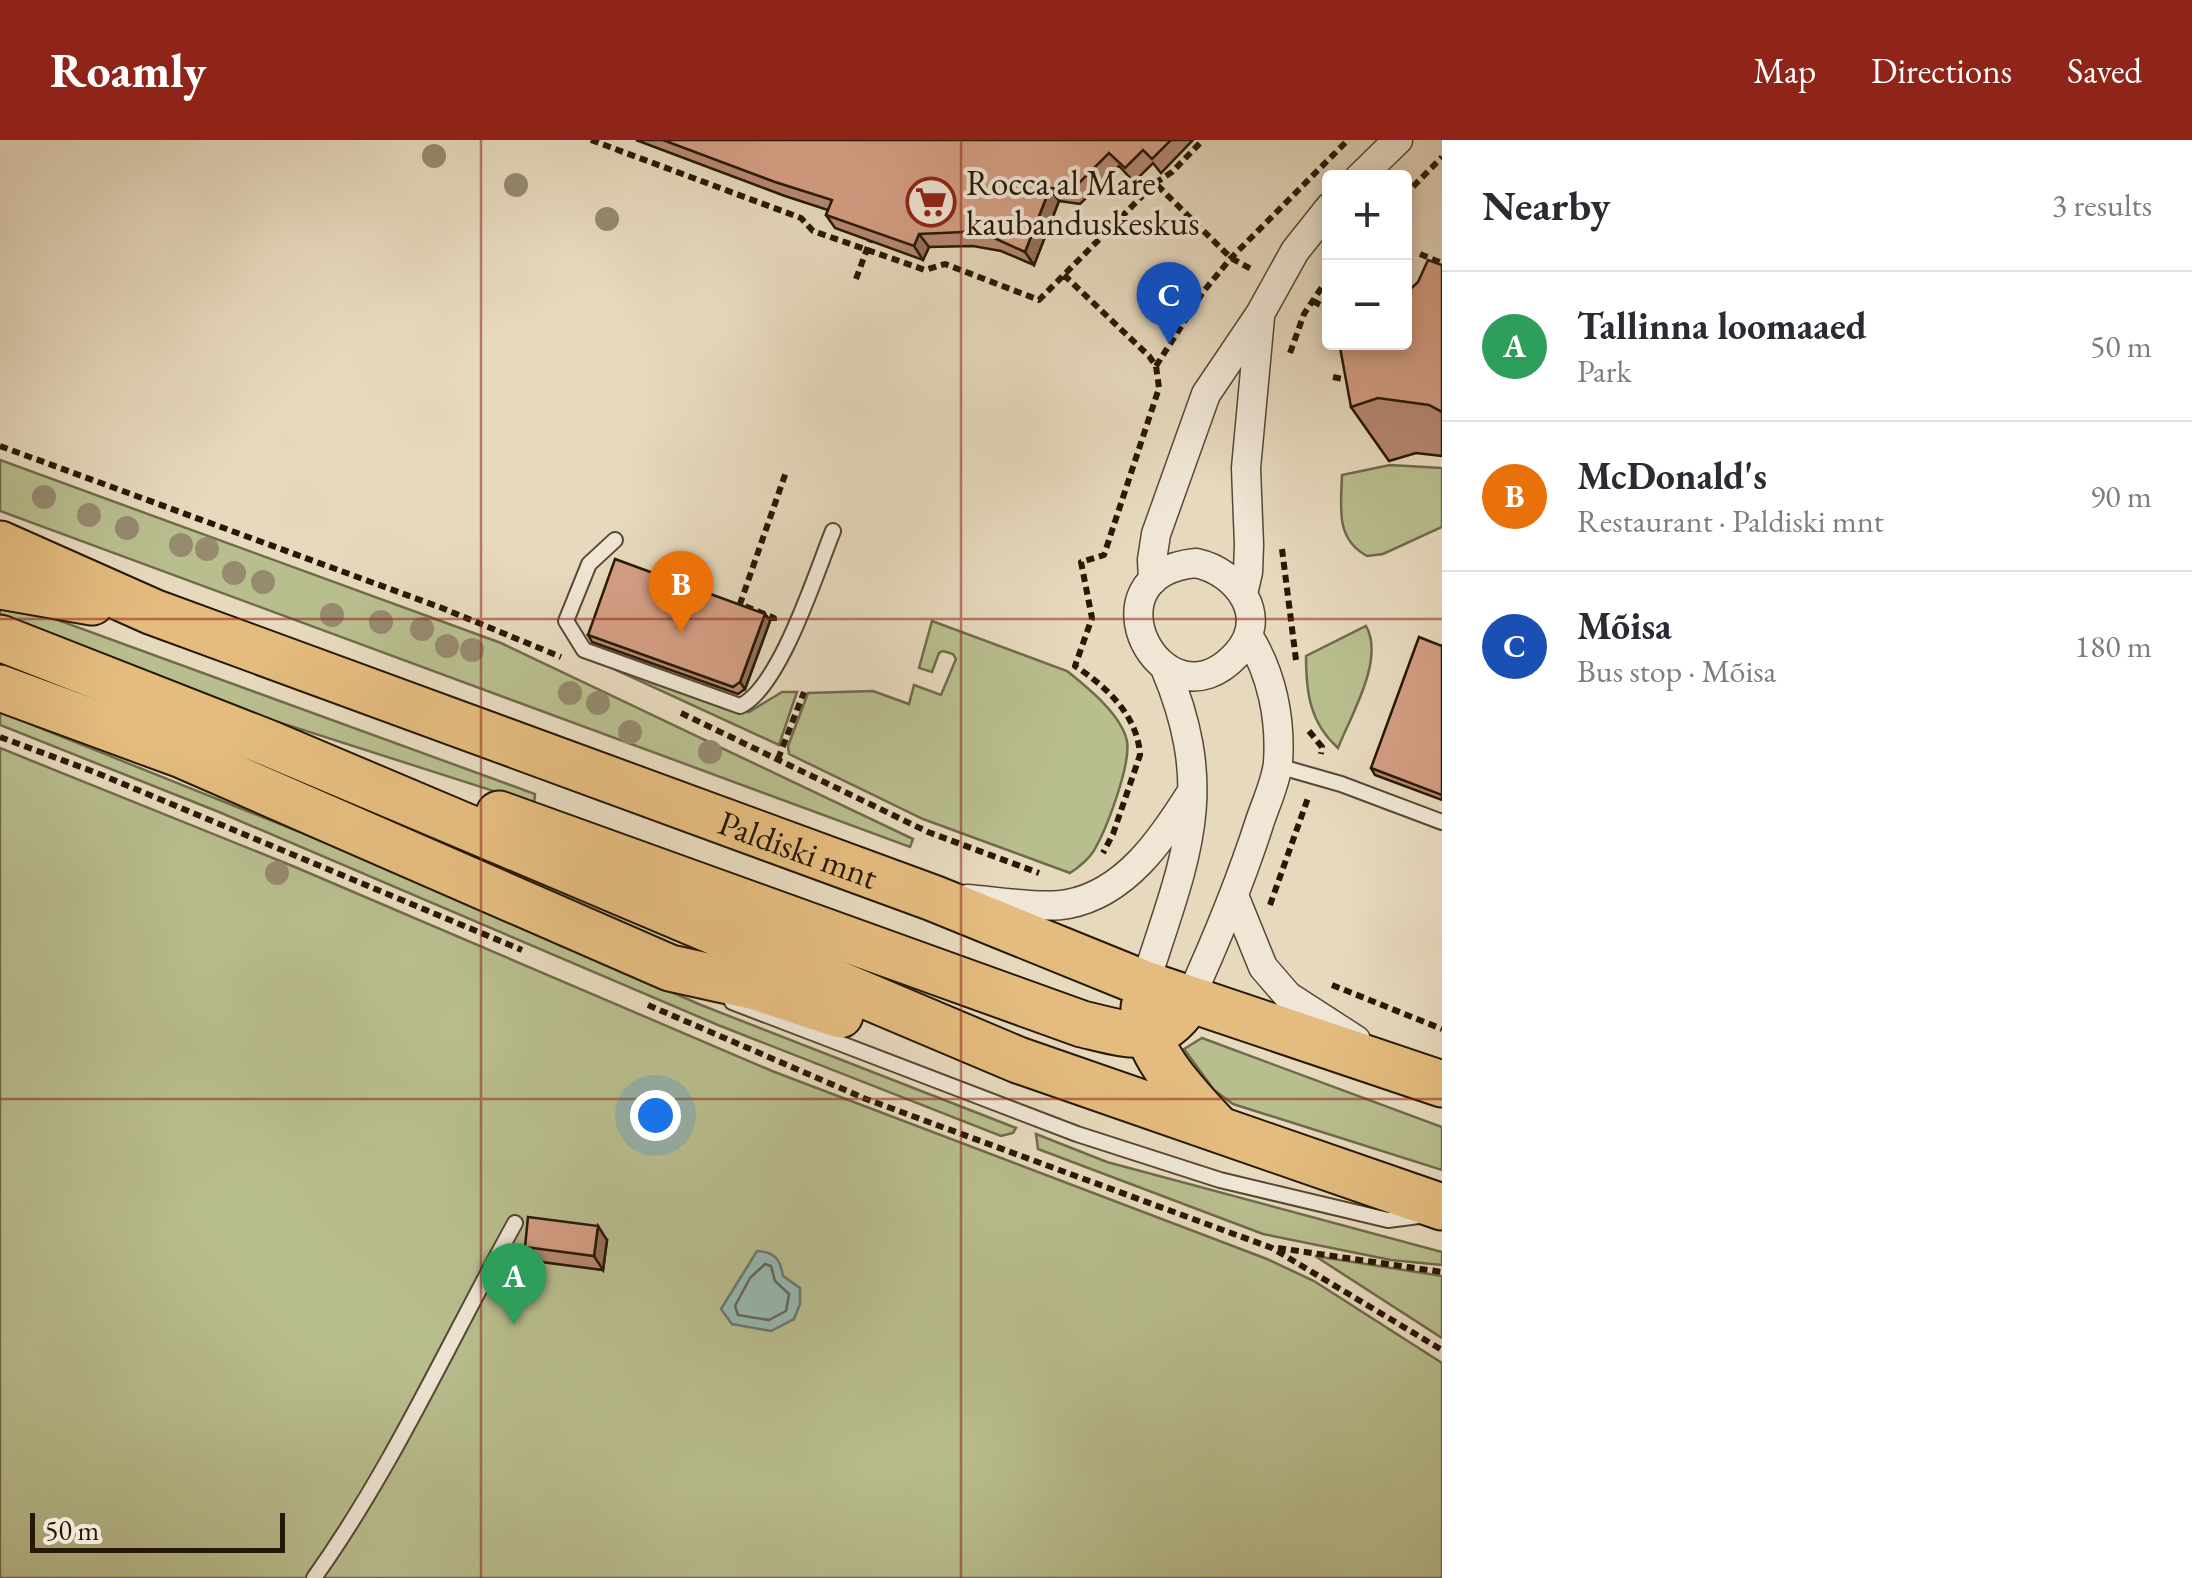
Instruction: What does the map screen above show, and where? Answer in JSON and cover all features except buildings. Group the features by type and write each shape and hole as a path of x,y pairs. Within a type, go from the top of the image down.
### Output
{"main road":[{"name":"Paldiski mnt","path":"0,544 153,612 934,898 1189,1000 1424,1078"},
{"name":"Paldiski mnt","path":"0,586 153,612"},
{"path":"0,638 268,743 1018,1060 1442,1210"},
{"path":"0,688 182,755 670,968 756,988 896,1034 1018,1060"},
{"path":"268,743 541,826 1082,1024 1149,1036 1163,1030 1189,1000"},
{"path":"1146,984 1144,1016 1149,1036 1185,1092 1219,1131"}],"street":[{"path":"1367,170 1398,140"},
{"path":"1153,580 1156,534 1206,394 1260,314 1276,282 1322,218"},
{"path":"1242,594 1249,559 1246,468 1256,392 1260,314"},
{"path":"1146,984 1179,887 1190,839 1191,745 1181,705 1165,668 1142,642 1137,626 1138,609 1153,580 1166,570 1196,563 1225,573 1242,594 1251,624 1249,637 1223,666 1204,674 1184,675 1165,668"},
{"path":"1189,1000 1235,898 1278,766 1277,722 1270,683 1262,658 1249,637"},
{"path":"934,898 1066,905 1095,894 1126,876 1160,842 1192,792"},
{"path":"1235,898 1263,967 1288,996 1424,1078"}],"lane":[{"path":"615,540 589,564 566,621 584,650 740,706 750,702 764,686 784,652 834,531"},
{"path":"1278,766 1442,822"},
{"path":"670,968 710,993 949,1087 1184,1168 1388,1220 1442,1210"},
{"path":"314,1578 348,1530 401,1440 515,1223"}],"path":[{"path":"591,140 802,218 813,231 866,250 925,270 945,264 1039,300 1203,140"},
{"path":"1100,858 1113,834 1140,756 1139,743 1120,706 1075,666 1092,618 1082,562 1104,555 1158,388 1156,366 1203,292 1231,258 1348,140"},
{"path":"1412,188 1442,158"},
{"path":"1155,183 1231,258 1322,306"},
{"path":"856,279 870,241"},
{"path":"1420,254 1442,263"},
{"path":"1064,274 1156,366"},
{"path":"1284,369 1304,314 1322,287"},
{"path":"1333,377 1368,385"},
{"path":"0,446 442,608 569,660"},
{"path":"769,636 774,618 740,604 786,472"},
{"path":"1274,535 1281,546 1288,580 1297,664"},
{"path":"778,759 804,692"},
{"path":"674,710 928,832 1040,873"},
{"path":"1269,910 1316,777 1322,747 1310,734 1306,716"},
{"path":"1326,983 1442,1029"},
{"path":"1442,1272 1272,1248 1442,1350"}],"green space":[{"path":"0,460 501,643 913,839 910,847 0,511"},
{"path":"1390,465 1442,468 1442,527 1383,554 1367,556 1349,541 1345,531 1342,475"},
{"path":"0,599 535,794 534,804 216,702 0,617"},
{"path":"932,621 1067,671 1103,702 1124,731 1125,766 1111,814 1093,852 1070,873 923,819 789,754 788,746 808,693 873,691 909,704 914,685 941,695 956,659 943,651 932,672 919,668"},
{"path":"1366,626 1371,639 1369,670 1338,748 1321,728 1311,706 1306,656"},
{"path":"619,665 749,712 782,692 797,692 779,745 616,670"},
{"path":"0,712 387,867 701,1005 1016,1128 1001,1136 718,1025 219,812 0,725"},
{"path":"0,748 295,867 772,1071 1267,1259 1314,1281 1442,1363 1442,1578 0,1578"},
{"path":"1202,1038 1442,1127 1442,1170 1233,1104 1214,1090 1184,1049"},
{"path":"1036,1134 1107,1162 1442,1252 1442,1265 1391,1260 1263,1234 1038,1149"},
{"path":"1315,1256 1442,1276 1442,1338"}],"water":[{"path":"757,1251 776,1258 783,1276 800,1288 800,1304 794,1319 771,1331 732,1324 721,1309"}],"place":[{"name":"Rocca al Mare kaubanduskeskus","path":"931,202"},
{"name":"Mõisa","path":"1169,344"},
{"name":"McDonald's","path":"681,633"},
{"name":"Tallinna loomaaed","path":"514,1325"}]}
